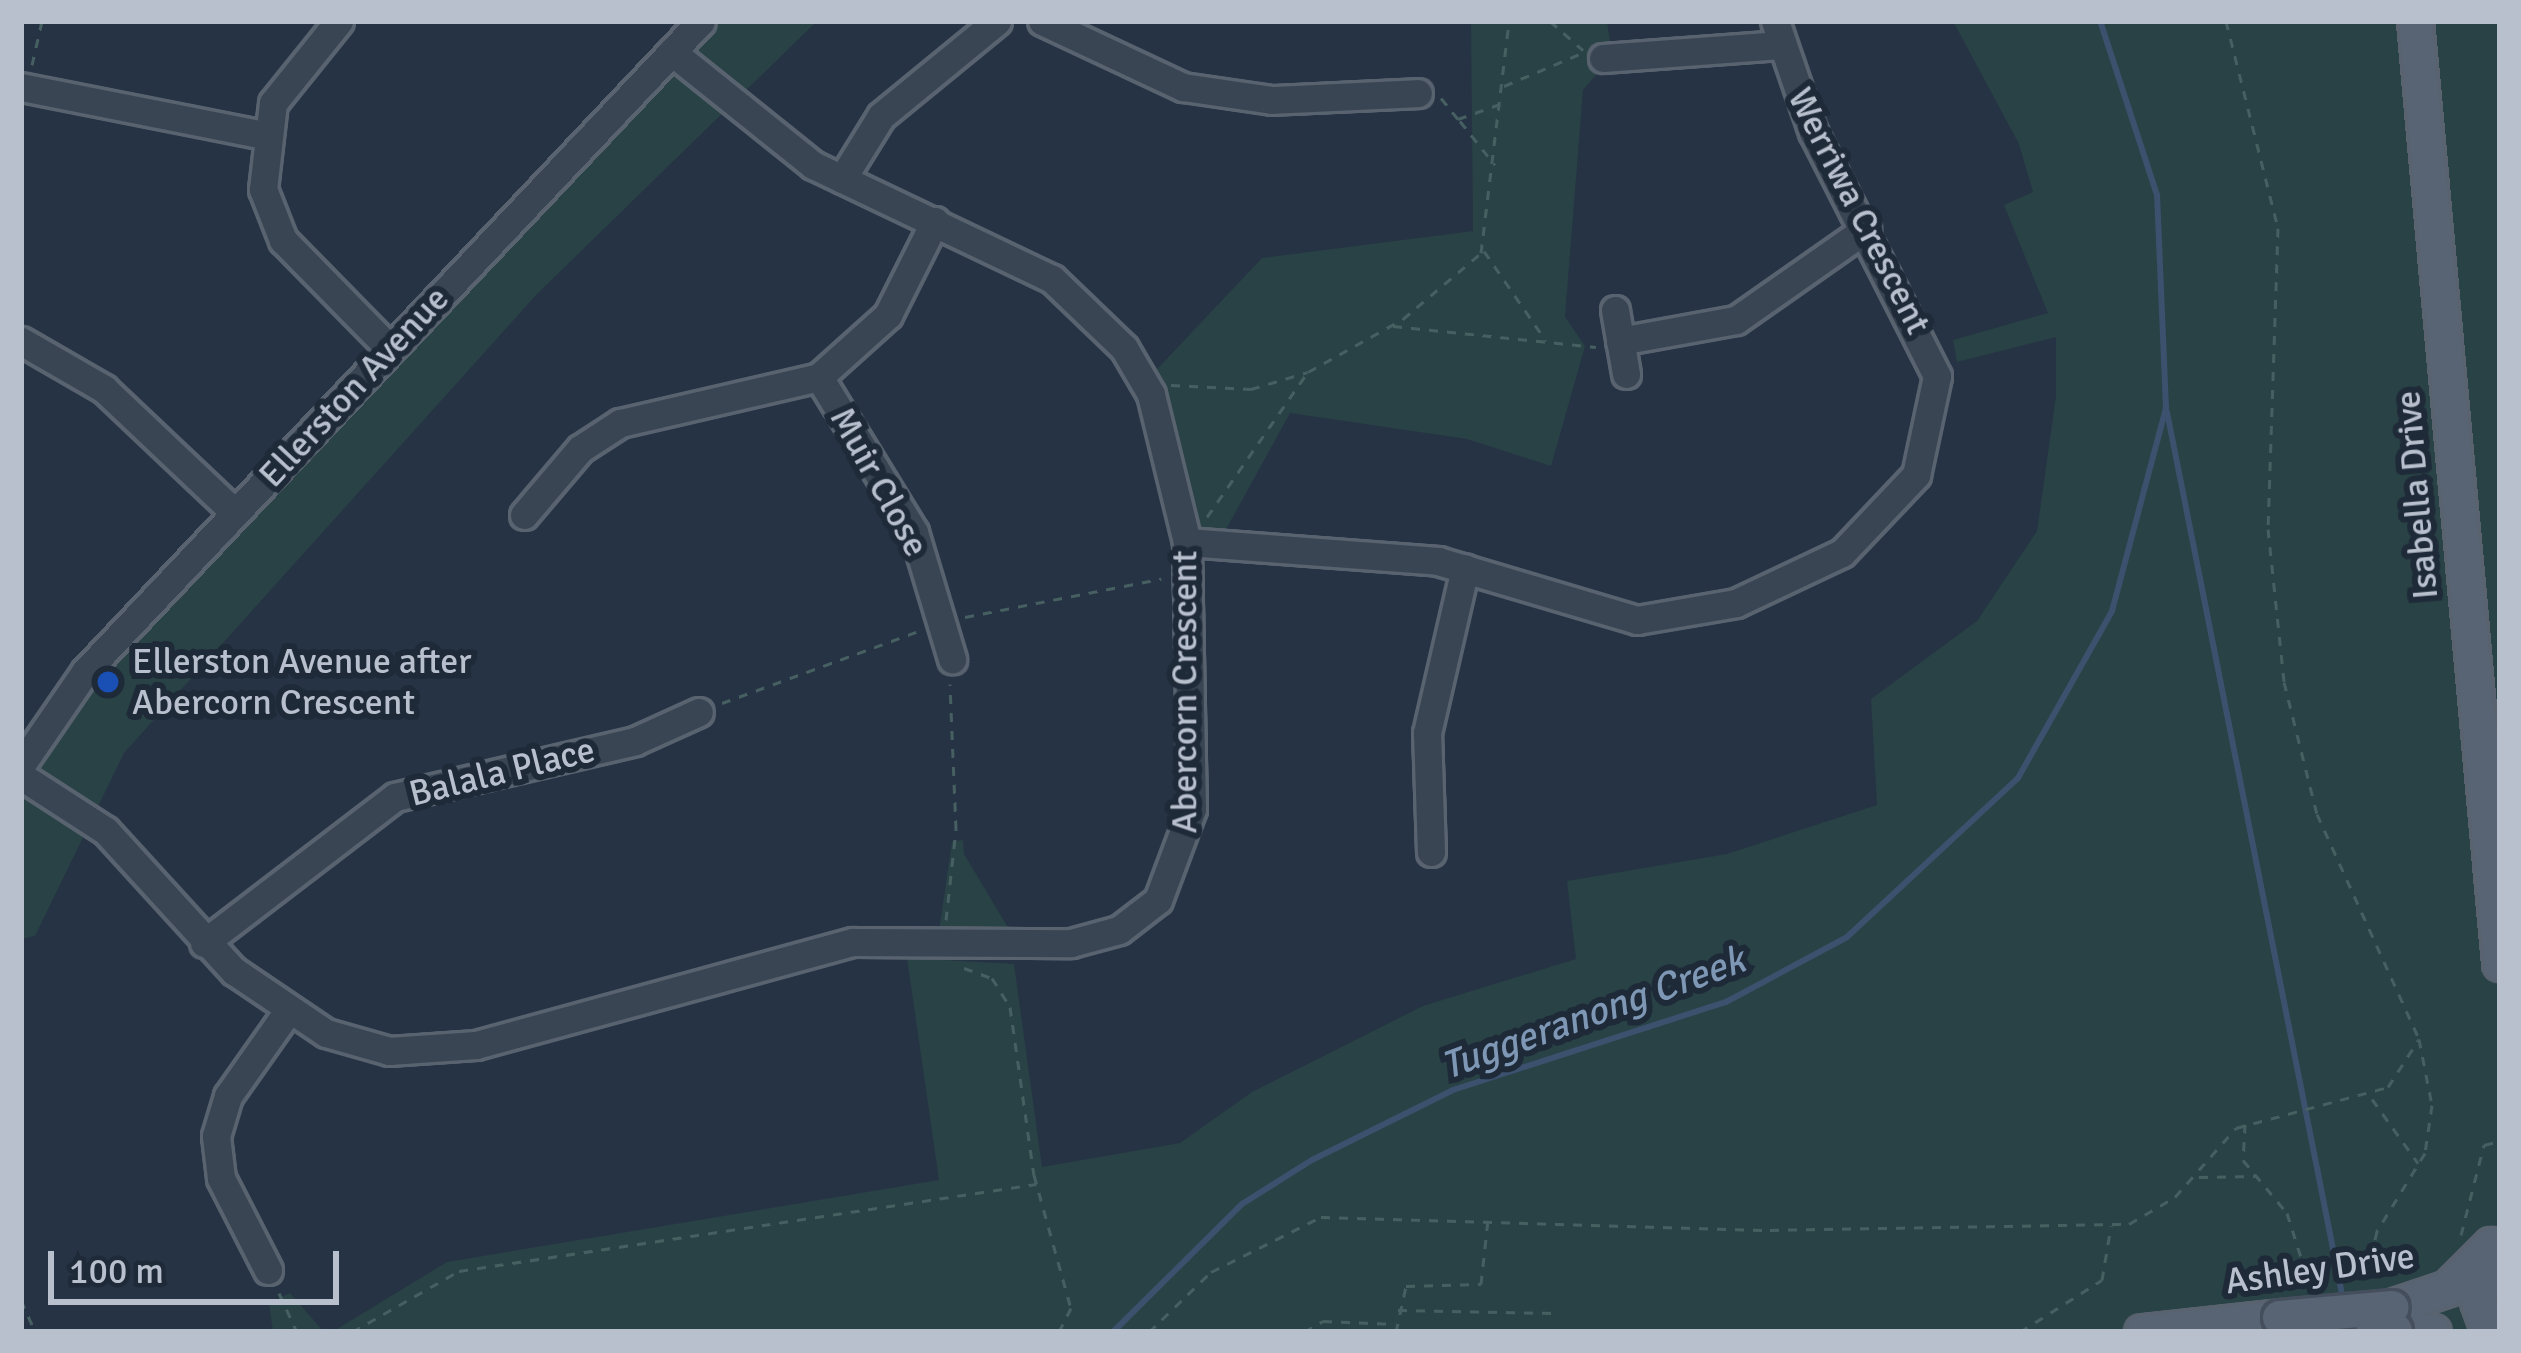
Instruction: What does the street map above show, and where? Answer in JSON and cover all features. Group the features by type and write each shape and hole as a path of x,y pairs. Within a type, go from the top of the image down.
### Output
{"main road":[{"name":"Isabella Drive","path":"2415,21 2500,963"},
{"name":"Ashley Drive","path":"2142,1332 2278,1317 2381,1314 2448,1288 2496,1240"},
{"path":"2489,1332 2479,1281 2496,1240"},
{"name":"Ashley Drive","path":"2381,1314 2434,1332"}],"street":[{"path":"339,21 280,88 263,134 263,189 283,240 391,349"},
{"name":"Ellerston Avenue","path":"21,765 85,673 701,21"},
{"path":"842,179 881,116 997,21"},
{"path":"1042,21 1183,87 1272,100 1418,93"},
{"path":"1597,55 1778,33"},
{"name":"Werriwa Crescent","path":"1187,542 1465,568 1604,613 1671,619 1791,585 1842,553 1916,475 1938,410 1933,359 1866,229 1778,33"},
{"name":"Abercorn Crescent","path":"21,776 106,832 204,943 288,1011 346,1041 433,1052 854,942 1072,943 1119,930 1158,900 1189,842 1187,542 1168,436 1124,347 1052,279 842,179 764,134 672,52"},
{"path":"21,84 263,134"},
{"name":"Muir Close","path":"524,515 580,449 620,423 819,377 889,314 935,221"},
{"path":"1620,341 1736,320 1866,229"},
{"path":"1615,310 1626,374"},
{"path":"21,340 104,389 235,513"},
{"name":"Muir Close","path":"819,377 914,532 952,659"},
{"path":"1431,852 1427,734 1465,568"},
{"name":"Balala Place","path":"204,943 395,797 635,741 699,712"},
{"path":"268,1270 221,1178 216,1136 228,1096 288,1011"}],"path":[{"path":"21,84 42,21"},
{"path":"1174,383 1251,389 1308,372 1391,326 1484,249 1509,21"},
{"path":"1550,21 1597,55"},
{"path":"2226,21 2278,229 2268,529 2284,682 2338,873 2419,1039 2432,1106 2419,1166 2377,1232 2381,1314"},
{"path":"1503,87 1548,60 1597,55"},
{"path":"1418,93 1448,100 1496,166"},
{"path":"1458,119 1502,103"},
{"path":"1484,249 1548,342"},
{"path":"1391,326 1548,342 1620,341"},
{"path":"1205,519 1308,372"},
{"path":"945,927 956,829 952,659"},
{"path":"925,928 968,928"},
{"path":"948,965 1003,990 1037,1184 1071,1308 1059,1332"},
{"path":"1149,1332 1211,1272 1307,1220 2111,1226 2146,1218 2196,1177 2245,1124 2370,1097 2419,1039"},
{"path":"2370,1097 2419,1166"},
{"path":"2245,1124 2243,1160 2288,1213 2312,1294"},
{"path":"2457,1247 2484,1144 2500,1142"},
{"path":"2196,1177 2256,1176"},
{"path":"352,1332 459,1271 1037,1184"},
{"path":"1396,1332 1397,1310 1406,1286 1481,1284 1488,1220"},
{"path":"2020,1332 2102,1280 2111,1226"},
{"path":"268,1270 297,1332"},
{"path":"21,1300 35,1332"},
{"path":"1397,1310 1560,1313"},
{"path":"1304,1332 1323,1321 1396,1324"}],"green space":[{"path":"698,21 817,21 536,295 124,753 35,936 21,939 21,768 39,736"},
{"path":"1471,21 1607,21 1612,56 1583,90 1565,317 1585,346 1551,466 1467,439 1290,413 1218,544 1187,542 1144,383 1262,258 1473,231"},
{"path":"1953,21 2500,21 2500,1332 332,1332 447,1262 939,1180 907,958 1014,964 1042,1167 1180,1143 1252,1092 1423,1006 1576,959 1567,881 1727,854 1877,805 1871,699 1977,621 2037,531 2056,396 2056,337 1957,362 1953,340 2048,313 2004,205 2033,192 2019,144"},
{"path":"963,840 964,854 1016,941 938,938 952,842"},
{"path":"290,1293 324,1332 273,1332 269,1303"}],"waterway":[{"name":"Tuggeranong Creek","path":"1113,1332 1242,1204 1312,1160 1453,1090 1726,1002 1847,937 2018,778 2112,611 2166,408 2157,195 2100,21"},
{"path":"2167,412 2343,1299"}],"place":[{"name":"Ellerston Avenue after Abercorn Crescent","path":"108,682"}]}
